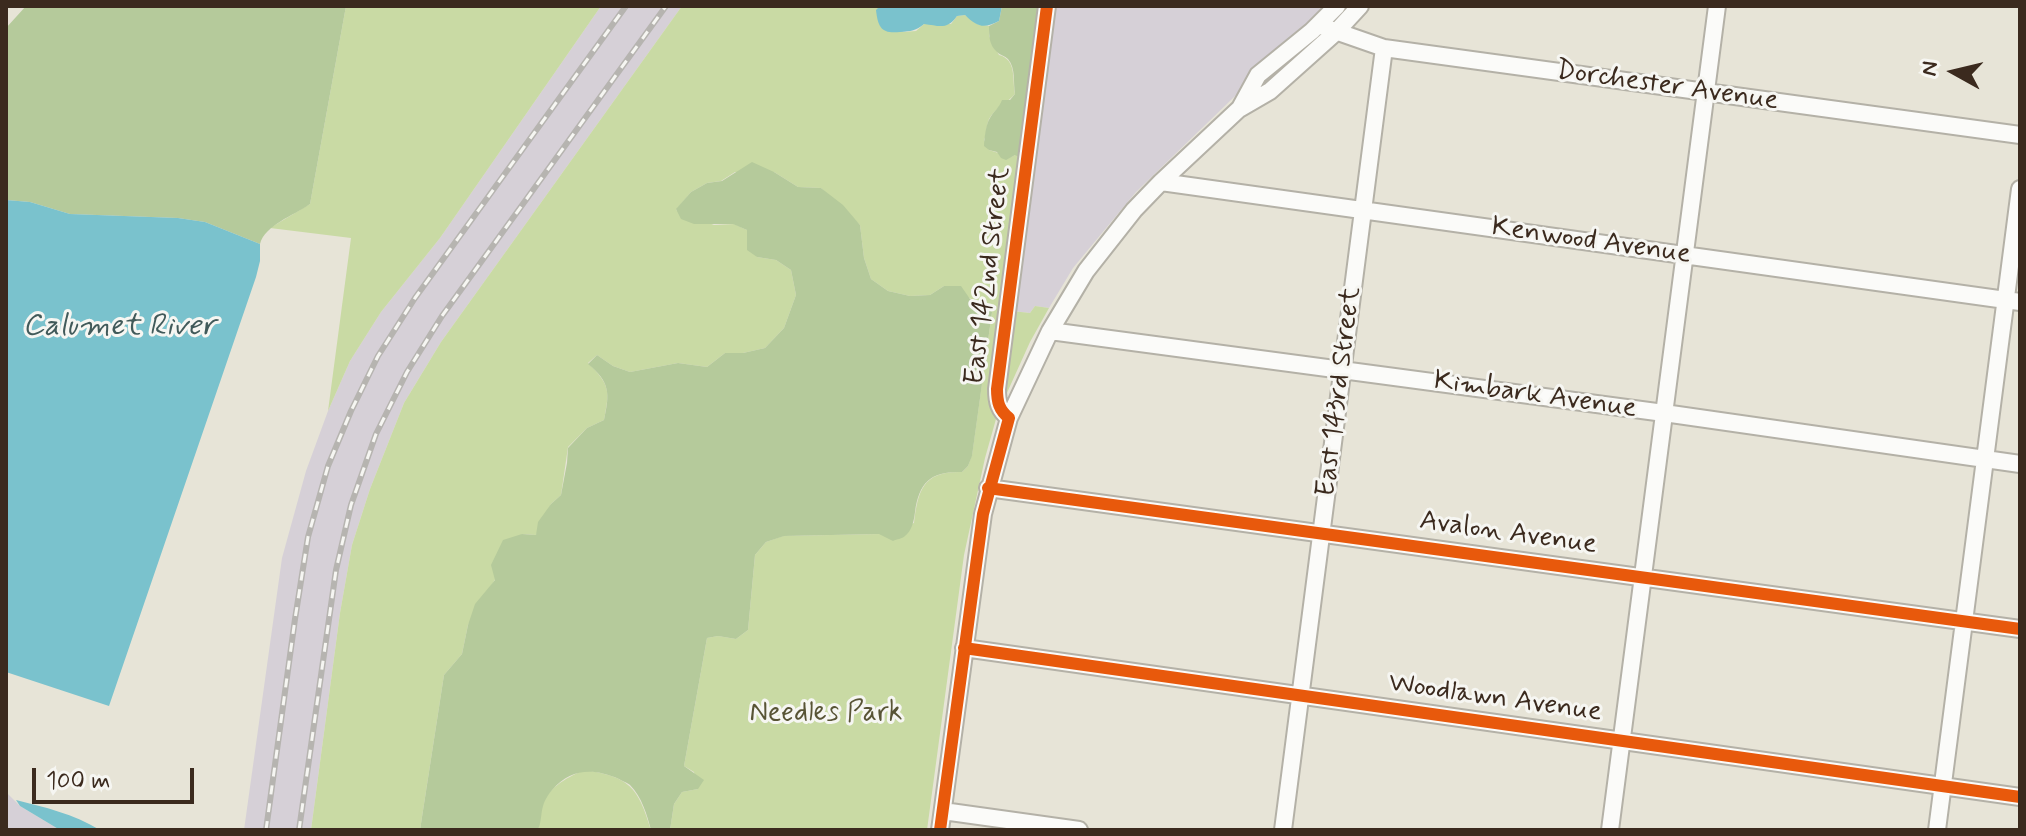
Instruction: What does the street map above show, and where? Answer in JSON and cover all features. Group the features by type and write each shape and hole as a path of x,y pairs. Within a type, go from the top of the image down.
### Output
{"street":[{"name":"East 142nd Street","path":"940,830 981,525 988,488 1009,418 999,407 997,389 1047,6"},
{"path":"1239,109 1258,75 1337,6"},
{"path":"1009,418 1071,293 1105,245 1161,182 1239,109 1270,91 1336,32 1360,6"},
{"path":"1610,830 1717,6"},
{"name":"Dorchester Avenue","path":"1318,25 1384,48 2020,135"},
{"name":"East 143rd Street","path":"1283,830 1384,48"},
{"name":"Kenwood Avenue","path":"1161,182 2013,301"},
{"path":"1937,830 1985,459 2013,301 2020,189"},
{"name":"Kimbark Avenue","path":"1050,331 2020,464"},
{"name":"Avalon Avenue","path":"988,488 2020,629"},
{"name":"Woodlawn Avenue","path":"964,648 2020,797"},
{"path":"943,811 1079,830"}],"shaded area":[{"path":"601,6 682,6 441,342 404,403 352,545 311,830 244,830 282,558 306,471 328,411 350,361 381,312 440,238"},
{"path":"1051,6 1328,6 1136,192 1073,268 1049,308 1035,306 1030,313 1012,311"},
{"path":"6,792 20,806 60,830 6,830"}],"green space":[{"path":"26,6 346,6 310,204 274,226 260,244 205,222 70,214 30,202 6,200 6,28"},
{"path":"346,6 601,6 440,238 381,312 350,361 328,411 351,238 270,228 310,204"},
{"name":"Needles Park","path":"682,6 880,6 903,32 916,31 924,24 951,24 957,16 965,15 977,24 989,26 989,36 999,55 1009,61 1013,71 1015,94 992,115 984,140 989,150 1011,157 1023,151 991,407 996,419 964,555 927,830 670,830 674,804 682,792 698,789 694,772 684,766 707,638 736,639 748,630 755,555 766,542 783,536 880,534 914,523 925,485 939,475 962,472 968,466 992,312 944,286 930,295 910,296 888,291 871,279 864,258 860,225 821,188 798,187 774,172 735,172 721,181 707,183 691,192 676,210 714,225 734,224 747,230 757,257 776,260 791,270 796,295 784,328 765,348 725,353 707,367 678,363 630,372 613,366 597,355 588,363 606,388 604,420 587,428 568,447 561,495 551,504 536,535 522,534 468,625 462,654 444,675 420,830 311,830 352,545 404,403 441,342"},
{"path":"1002,6 1040,6 1023,151 1019,157 1015,155 1006,160 984,146 990,118 1002,100 1010,100 1015,94 1011,63 994,49 989,37 989,26 999,21"},
{"path":"752,162 798,187 821,188 843,205 860,225 864,258 871,279 888,291 910,296 930,295 944,286 961,286 970,299 992,312 972,456 968,466 962,472 942,474 928,480 920,493 911,528 902,538 893,541 879,534 784,536 766,542 755,555 748,630 736,639 707,638 684,766 704,780 698,789 682,792 674,804 670,830 651,830 641,801 629,784 610,775 583,772 567,777 552,790 543,806 538,830 420,830 444,675 462,654 475,604 495,580 491,565 503,540 522,534 536,535 538,522 561,495 568,448 587,428 604,420 606,389 601,377 588,364 597,355 613,366 630,372 678,363 707,367 725,353 765,348 784,328 796,295 791,270 776,260 757,257 747,250 747,230 733,224 694,224 681,219 676,209 691,192 707,183 722,181"},
{"path":"1035,306 1049,308 1006,395 1003,394 1012,311 1030,313"},
{"path":"584,770 612,776 630,786 642,803 651,830 538,830 540,810 546,796 563,781"}],"water":[{"path":"880,6 1002,6 999,21 985,26 965,15 957,16 946,25 924,24 913,30 894,32 885,31 880,25 876,10"},
{"name":"Calumet River","path":"6,200 30,202 70,214 205,222 260,244 256,277 109,706 6,672"},
{"path":"16,800 69,815 100,830 60,830 20,806"}],"railway":[{"path":"266,830 308,537 328,466 351,411 378,356 415,298 626,6"},
{"path":"299,830 336,570 351,505 376,434 407,372 442,316 666,6"}],"cycle path":[{"path":"940,830 983,514 1009,418 999,405 997,389 1047,6"},
{"path":"988,488 2020,629"},
{"path":"964,648 2020,797"}]}
